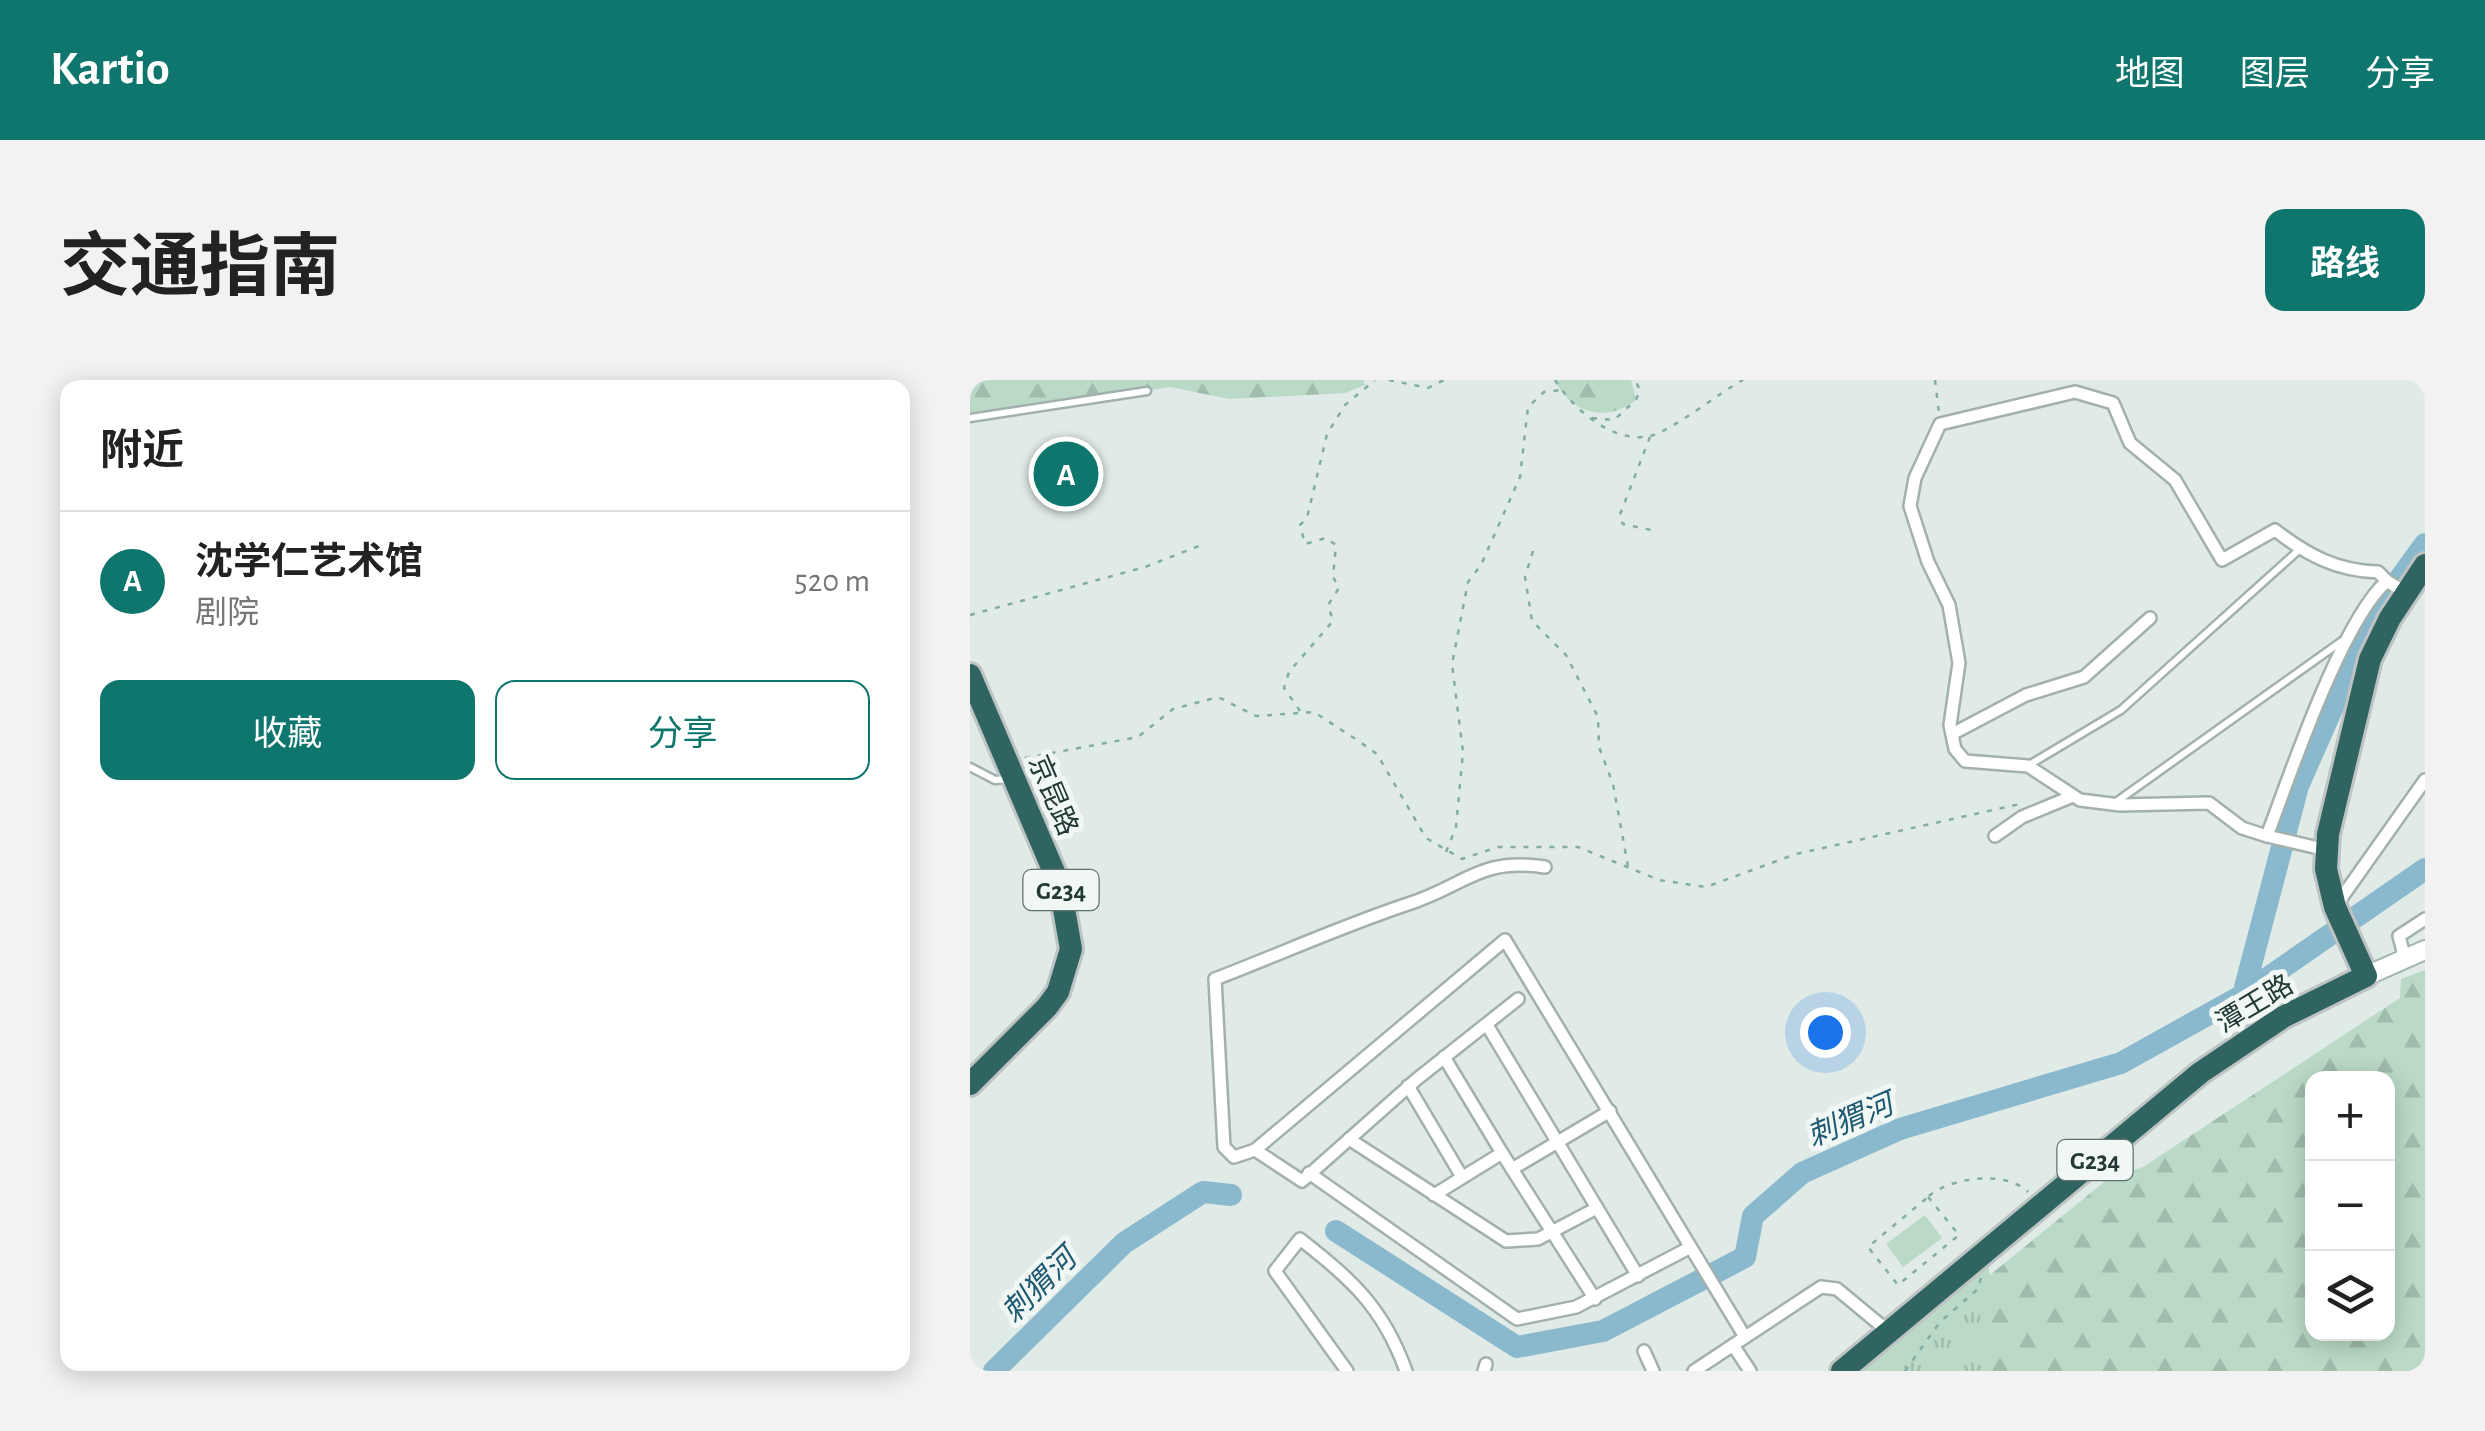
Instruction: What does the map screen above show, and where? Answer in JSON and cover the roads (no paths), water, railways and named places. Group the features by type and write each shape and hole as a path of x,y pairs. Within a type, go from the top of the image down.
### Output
{"highway":[{"path":"2366,976 2335,907 2326,850 2370,659 2397,587 2425,566"},
{"name":"京昆路","path":"970,675 1060,886 1071,949 1058,992 970,1084"},
{"name":"潭王路","path":"1842,1371 2200,1073 2283,1017 2366,976"}],"main road":[{"path":"2366,976 2425,950"}],"street":[{"path":"2326,850 2242,828 2209,804 2114,804 2073,796 2028,766 1965,762 1955,749 1952,734 1960,663 1949,605 1928,562 1910,506 1915,478 1940,424 2088,392 2113,402 2130,444 2174,480 2222,560 2275,530 2300,549 2336,566 2378,572 2397,587"},
{"path":"2268,836 2302,743 2352,635 2376,591 2397,587"},
{"path":"1952,734 2026,695 2084,677 2150,618"},
{"path":"2335,907 2425,780"},
{"path":"1995,836 2022,817 2056,807 2073,796"},
{"path":"2414,797 2425,806"},
{"path":"1545,867 1511,862 1484,868 1431,895 1361,917 1214,979 1224,1147 1234,1157 1255,1150 1506,940 1745,1337"},
{"path":"2405,959 2400,936 2425,919"},
{"path":"1255,1150 1302,1181 1408,1086 1518,999"},
{"path":"1486,1024 1638,1276"},
{"path":"1444,1058 1595,1299"},
{"path":"1408,1086 1462,1177"},
{"path":"1512,1168 1610,1111"},
{"path":"1348,1139 1506,1241 1519,1244 1597,1208"},
{"path":"1434,1195 1502,1153"},
{"path":"1310,1174 1518,1318 1576,1307 1688,1248"},
{"path":"1347,1371 1274,1272 1300,1239 1360,1286 1394,1337 1406,1371"},
{"path":"1694,1371 1821,1288 1837,1289 1889,1332"},
{"path":"1733,1345 1750,1371"},
{"path":"1644,1351 1653,1371"}],"lane":[{"path":"970,418 1147,391"},
{"path":"2028,766 2121,710 2300,549"},
{"path":"2114,804 2352,635"},
{"path":"970,767 995,780 1010,768"}],"waterway":[{"path":"2243,995 2298,786 2374,614 2425,544"},
{"name":"刺猬河","path":"1336,1231 1517,1347 1603,1331 1745,1257 1753,1216 1802,1173 1900,1129 2121,1063 2243,995 2425,869"},
{"name":"刺猬河","path":"994,1371 1124,1243 1203,1192 1231,1195"}],"place":[{"name":"沈学仁艺术馆","path":"1066,474"}]}
